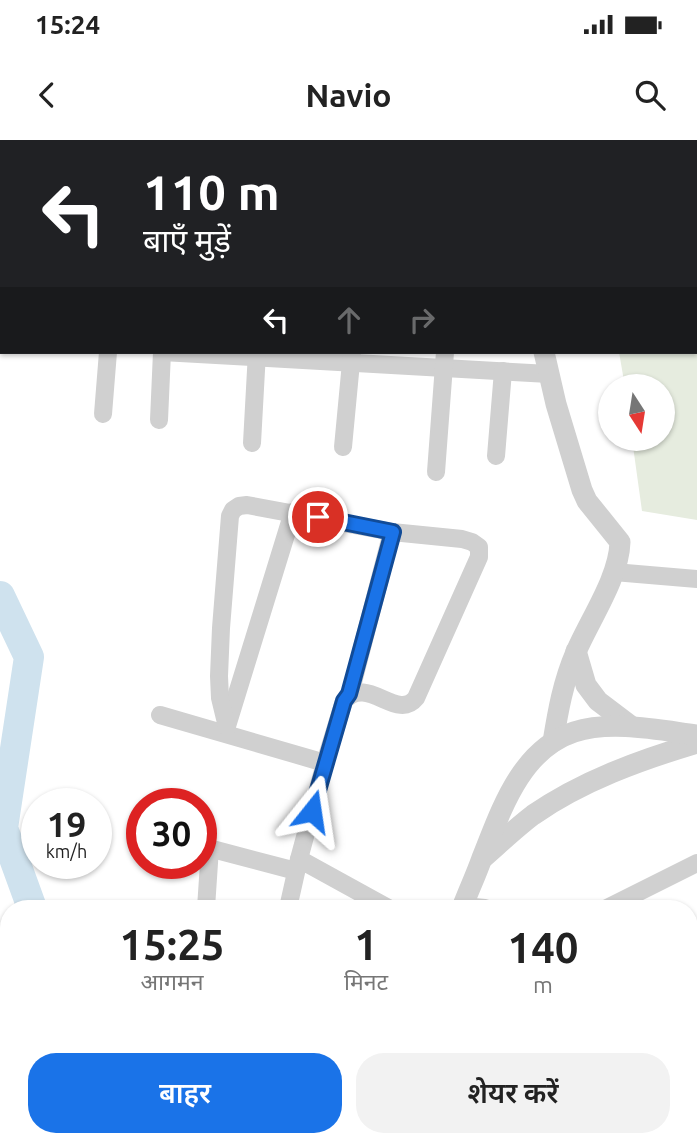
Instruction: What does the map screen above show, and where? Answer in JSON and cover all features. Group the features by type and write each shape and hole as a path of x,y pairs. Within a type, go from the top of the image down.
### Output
{"street":[{"path":"103,414 108,354"},
{"path":"159,420 162,354"},
{"path":"225,354 445,360 503,372 550,374"},
{"path":"545,354 556,404 582,490 587,501 621,542 620,556 614,572 565,678 553,742"},
{"path":"252,443 257,355"},
{"path":"343,447 351,357"},
{"path":"436,472 445,360"},
{"path":"496,456 503,372"},
{"path":"227,731 220,698 220,628 230,516 239,506 293,512 393,532 462,539 479,547 480,557 412,703 398,705 359,692 349,694"},
{"path":"227,731 293,512"},
{"path":"290,900 325,764 344,701 349,694 393,532"},
{"path":"614,572 697,579"},
{"path":"576,651 586,685 598,701 631,726"},
{"path":"160,715 227,731 325,764"},
{"path":"465,900 513,785 533,759 553,742 574,732 631,726 697,735"},
{"path":"482,859 533,815 582,786 665,752 697,743"},
{"path":"217,849 298,865 371,900"},
{"path":"626,900 697,863"},
{"path":"206,879 206,900"}],"shaded area":[{"path":"619,354 697,354 697,520 642,511 634,452 676,452 676,374 623,374"}],"waterway":[{"path":"0,596 29,657 3,828 29,900"}],"route":[{"path":"312,811 344,701 349,694 393,532 318,517"}]}
